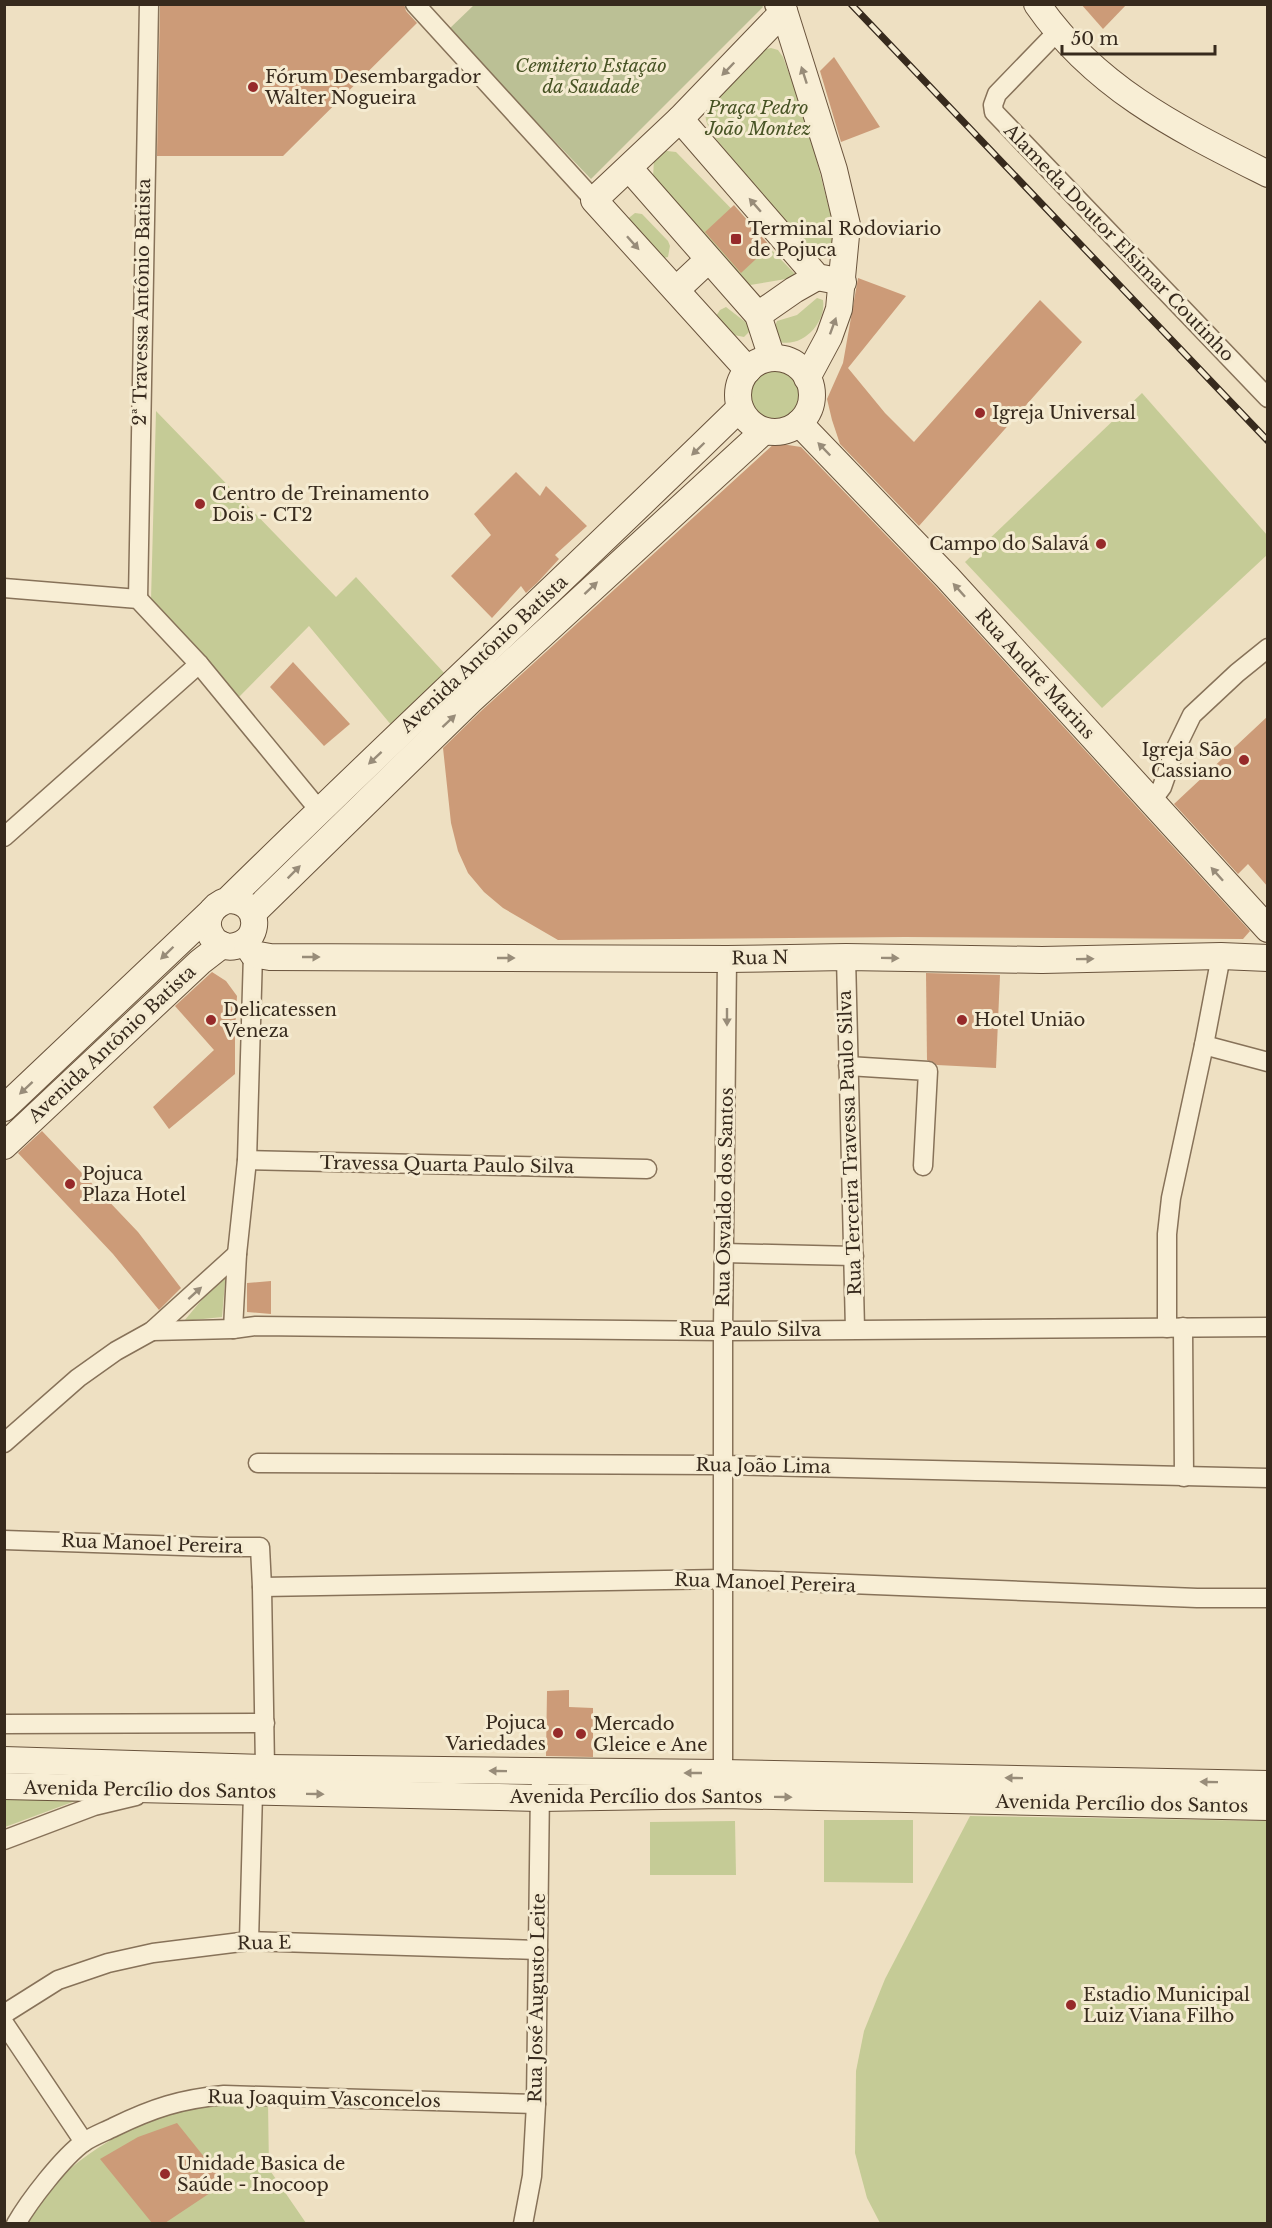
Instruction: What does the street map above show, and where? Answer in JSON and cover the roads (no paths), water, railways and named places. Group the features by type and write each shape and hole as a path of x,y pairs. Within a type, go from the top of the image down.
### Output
{"street":[{"name":"2ª Travessa Antônio Batista","path":"138,599 149,4"},
{"path":"415,4 748,370"},
{"path":"1037,4 1056,32 1117,87 1145,108 1180,130 1268,174"},
{"path":"594,200 680,118 781,8 834,170 847,225 839,309 829,337 807,378"},
{"name":"Alameda Doutor Elsimar Coutinho","path":"1056,32 997,94 993,105 994,112 1268,398"},
{"path":"680,118 817,277 843,282"},
{"path":"629,168 758,315 772,358"},
{"path":"676,290 708,260"},
{"path":"758,315 817,277"},
{"path":"772,358 793,363 807,378 811,390 811,402 807,413 789,430 764,431 753,426 745,418 740,408 739,388 748,370 763,360 772,358"},
{"name":"Avenida Antônio Batista","path":"253,913 407,743 606,539 740,408"},
{"name":"Rua André Marins","path":"799,423 955,585 1262,923"},
{"name":"Avenida Antônio Batista","path":"4,1108 319,810 407,743 764,431"},
{"path":"4,588 138,599 199,664 319,810"},
{"path":"1151,802 1162,787 1175,750 1192,715 1268,648"},
{"path":"4,837 199,664"},
{"path":"233,1329 237,1254 247,1161 240,947 254,929 253,913 242,902 219,906 208,928 210,935 240,947"},
{"path":"1184,1477 1167,1234 1171,1198 1204,1045 1230,956 1250,950 1257,939 1262,923"},
{"name":"Avenida Antônio Batista","path":"4,1146 200,962 240,947"},
{"name":"Rua N","path":"240,947 270,957 727,959 846,957 1042,960 1230,956 1268,958"},
{"name":"Rua Terceira Travessa Paulo Silva","path":"846,957 855,1329"},
{"name":"Rua Osvaldo dos Santos","path":"723,1784 723,1331 727,959"},
{"path":"1204,1045 1268,1062"},
{"path":"848,1066 927,1071 923,1166"},
{"name":"Travessa Quarta Paulo Silva","path":"247,1161 647,1169"},
{"path":"724,1253 854,1256"},
{"name":"Rua Paulo Silva","path":"4,1443 78,1378 116,1351 152,1331 237,1254"},
{"name":"Rua Paulo Silva","path":"152,1331 268,1326 723,1331 1268,1327"},
{"name":"Rua João Lima","path":"258,1463 723,1465 1268,1478"},
{"name":"Rua Manoel Pereira","path":"4,1540 260,1547 265,1768"},
{"name":"Rua Manoel Pereira","path":"262,1587 722,1579 1197,1598 1268,1598"},
{"path":"4,1724 265,1723"},
{"name":"Avenida Percílio dos Santos","path":"4,1760 170,1777 253,1792 539,1798 723,1784"},
{"name":"Avenida Percílio dos Santos","path":"4,1786 170,1777 265,1768 541,1772 723,1784 926,1788 1268,1784"},
{"name":"Rua José Augusto Leite","path":"523,2223 532,2176 536,2104 541,1772"},
{"path":"4,1840 170,1777"},
{"name":"Avenida Percílio dos Santos","path":"926,1788 1268,1807"},
{"path":"249,1941 253,1792"},
{"name":"Rua E","path":"4,2014 58,1980 108,1963 153,1953 249,1941 537,1950"},
{"path":"4,2023 84,2142"},
{"name":"Rua Joaquim Vasconcelos","path":"16,2223 26,2205 84,2142 149,2110 190,2098 224,2094 536,2104"}],"railway":[{"path":"851,4 1268,441"}],"place":[{"name":"Fórum Desembargador Walter Nogueira","path":"253,87"},
{"name":"Terminal Rodoviario de Pojuca","path":"736,239"},
{"name":"Igreja Universal","path":"980,413"},
{"name":"Centro de Treinamento Dois - CT2","path":"200,504"},
{"name":"Campo do Salavá","path":"1101,544"},
{"name":"Igreja São Cassiano","path":"1244,760"},
{"name":"Delicatessen Veneza","path":"211,1020"},
{"name":"Hotel União","path":"962,1020"},
{"name":"Pojuca Plaza Hotel","path":"70,1184"},
{"name":"Pojuca Variedades","path":"558,1733"},
{"name":"Mercado Gleice e Ane","path":"581,1734"},
{"name":"Estadio Municipal Luiz Viana Filho","path":"1071,2005"},
{"name":"Unidade Basica de Saúde - Inocoop","path":"165,2174"}],"park label":[{"name":"Cemiterio Estação da Saudade","path":"591,76"},
{"name":"Praça Pedro João Montez","path":"758,118"}]}
